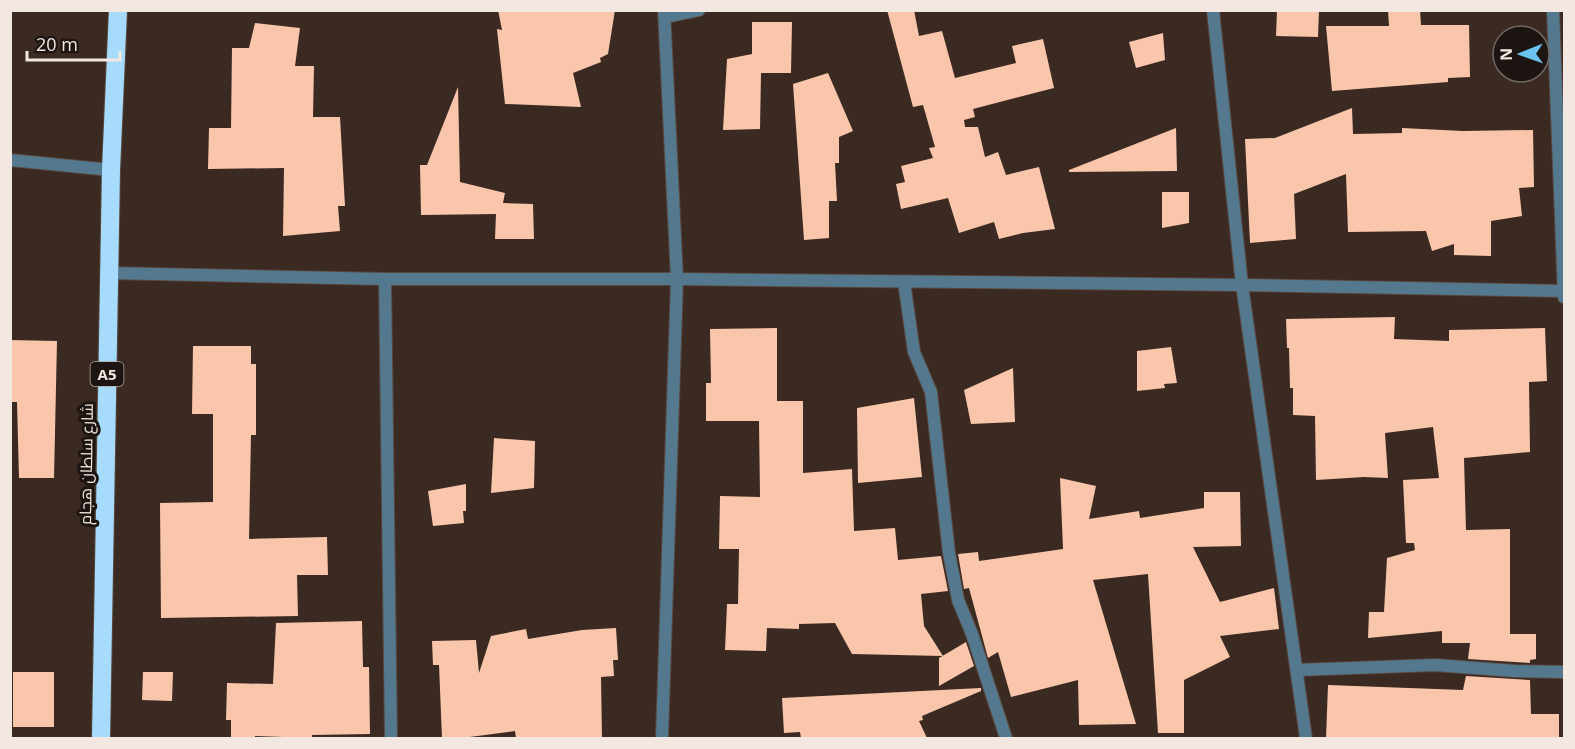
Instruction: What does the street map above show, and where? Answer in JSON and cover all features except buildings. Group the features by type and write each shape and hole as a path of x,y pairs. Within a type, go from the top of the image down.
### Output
{"highway":[{"name":"شارع سلطان هجام","path":"101,738 111,170 118,10"}],"street":[{"path":"662,738 677,279 665,14 699,10"},
{"path":"1213,10 1242,285 1306,738"},
{"path":"1553,10 1564,298"},
{"path":"10,160 111,170"},
{"path":"109,273 385,279 677,279 1564,291"},
{"path":"385,279 391,738"},
{"path":"903,282 915,352 931,392 949,553 958,600 972,634 1006,738"},
{"path":"1297,670 1435,665 1564,672"}]}
